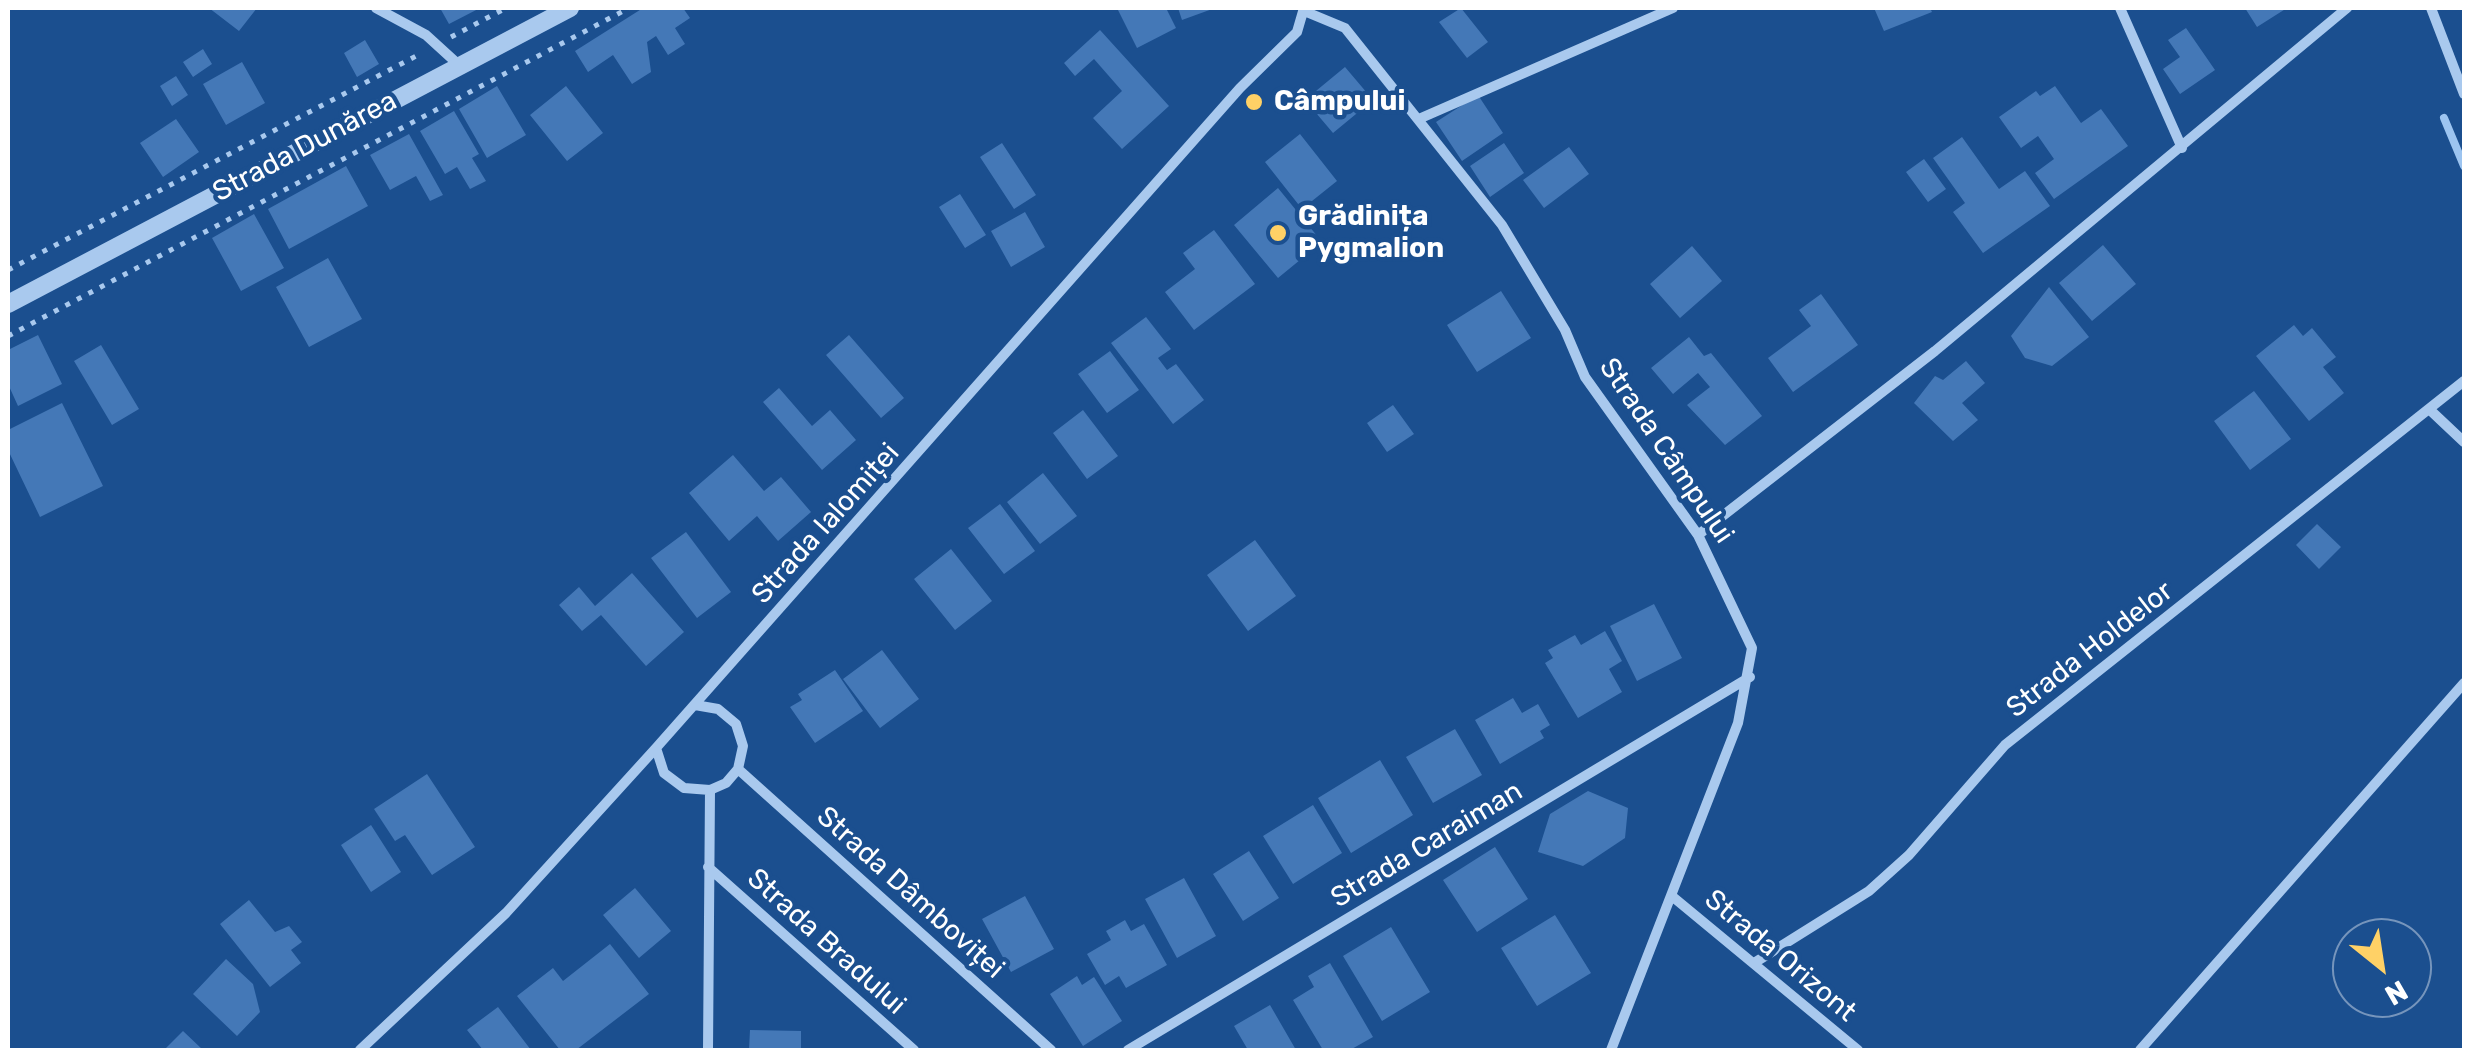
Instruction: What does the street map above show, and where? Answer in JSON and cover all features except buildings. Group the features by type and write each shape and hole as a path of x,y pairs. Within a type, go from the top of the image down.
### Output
{"street":[{"path":"376,8 437,45 460,66"},
{"name":"Strada Dunărea","path":"8,304 570,8"},
{"path":"1420,118 1673,8"},
{"path":"2120,8 2182,148"},
{"path":"1698,534 1935,351 2347,8"},
{"path":"2431,8 2464,94"},
{"name":"Strada Câmpului","path":"1304,9 1345,28 1502,225 1612,419 1698,534 1752,648 1750,677 1738,724 1612,1050"},
{"name":"Strada Ialomiței","path":"360,1050 506,913 695,705 1240,88 1297,32 1304,9"},
{"name":"Strada Holdelor","path":"1754,963 1869,891 1909,856 2005,745 2464,381"},
{"path":"2429,410 2464,442"},
{"name":"Strada Caraiman","path":"1128,1050 1750,677"},
{"path":"2140,1050 2464,683"},
{"path":"656,748 664,772 684,788 710,790 726,782 738,768 743,746 736,724 718,709 695,705"},
{"name":"Strada Dâmboviței","path":"738,768 1051,1050"},
{"path":"708,1050 710,790"},
{"name":"Strada Bradului","path":"708,866 914,1050"},
{"name":"Strada Orizont","path":"1673,897 1858,1050"}],"path":[{"name":"Strada Dunărea","path":"8,270 506,8"},
{"name":"Strada Dunărea","path":"8,336 629,8"}],"waterway":[{"path":"2444,118 2464,166"}],"place":[{"name":"Câmpului","path":"1254,102"},
{"name":"Grădinița Pygmalion","path":"1278,233"}]}
